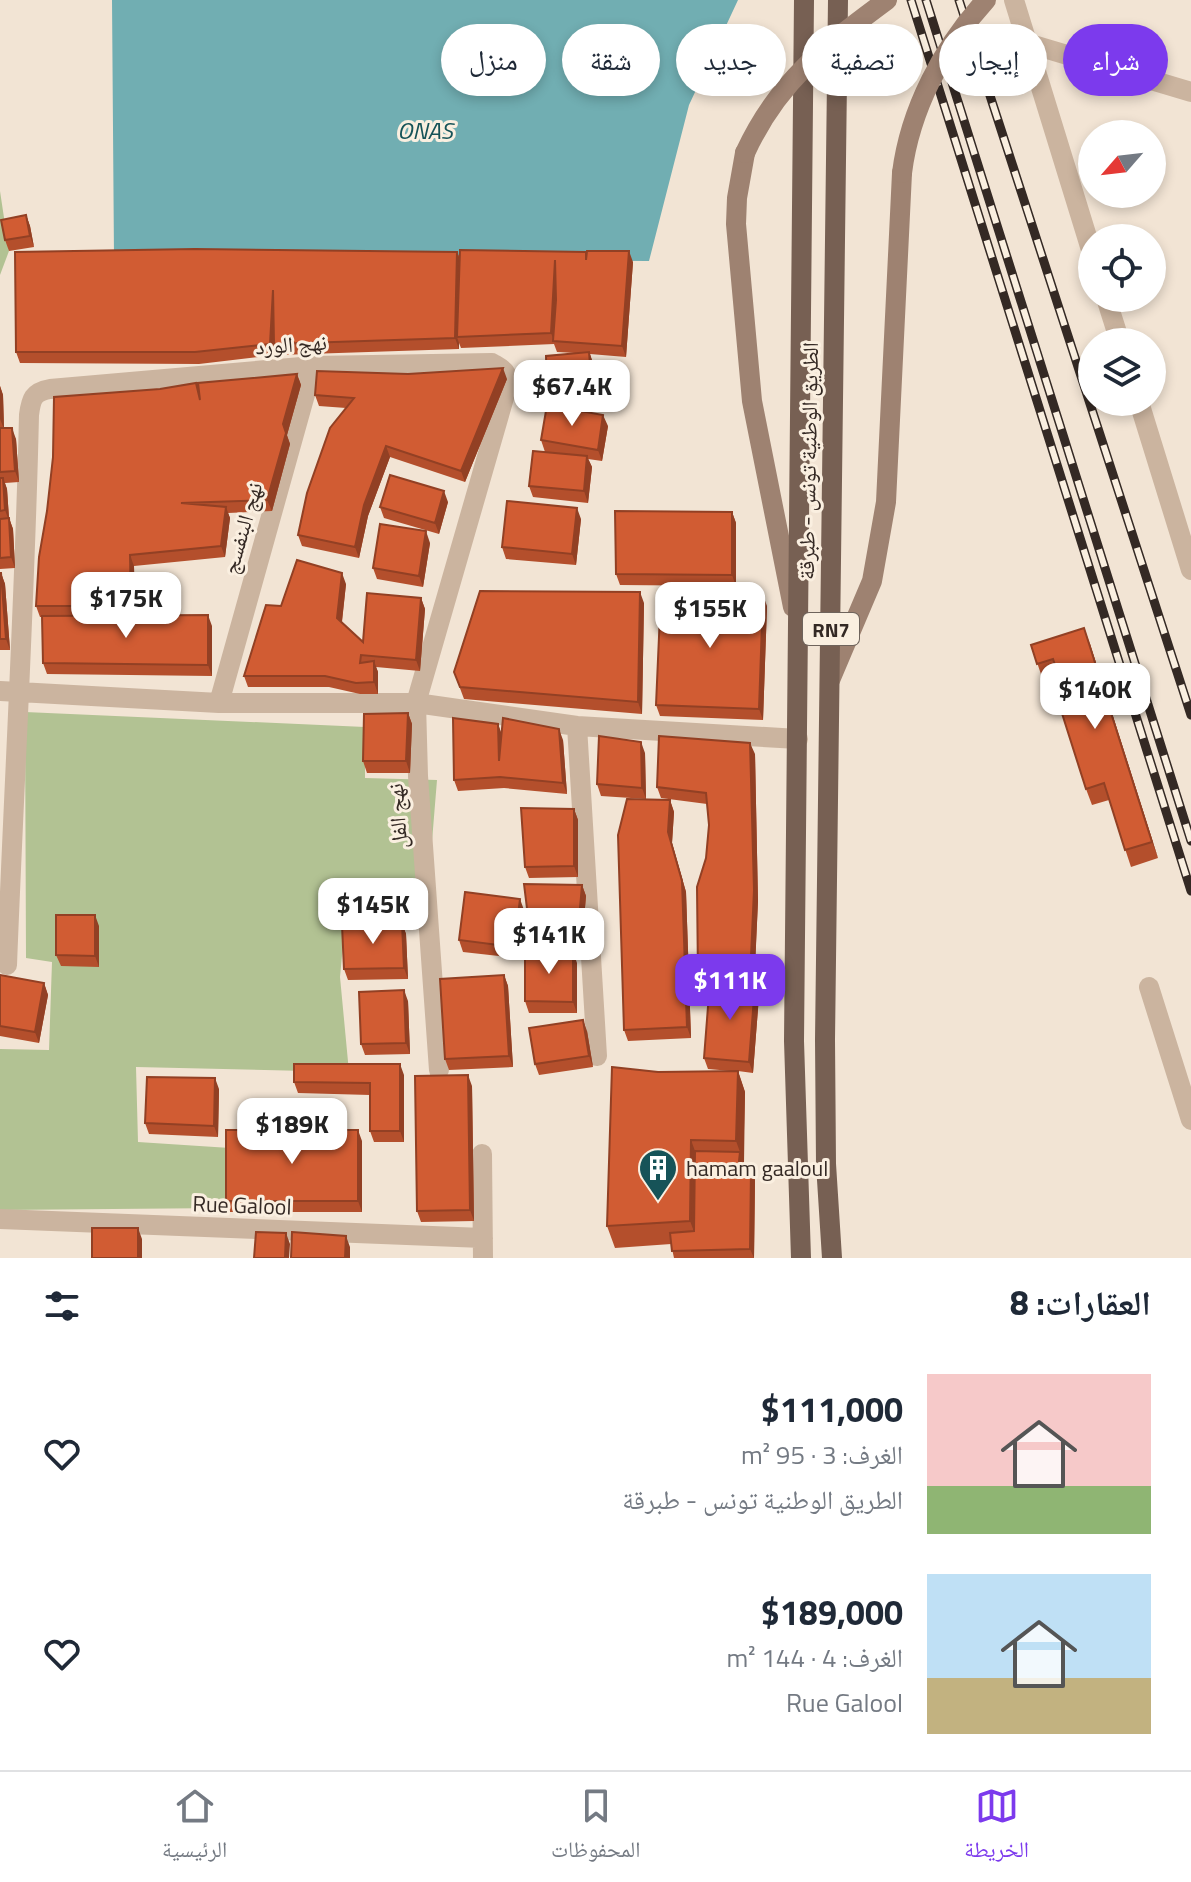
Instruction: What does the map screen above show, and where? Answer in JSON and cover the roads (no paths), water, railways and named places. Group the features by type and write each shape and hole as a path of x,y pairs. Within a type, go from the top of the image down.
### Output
{"main road":[{"name":"الطريق الوطنية تونس - طبرقة","path":"801,1258 794,1041 804,0"},
{"name":"الطريق الوطنية تونس - طبرقة","path":"832,1258 825,1118 838,0"}],"street":[{"path":"799,645 752,401 736,224 737,198 745,153 770,105 797,73 887,0"},
{"path":"830,680 872,581 886,502 902,173 913,124 938,66 986,0"},
{"path":"1014,0 1021,24"},
{"path":"1047,49 1191,92"},
{"path":"1043,96 1083,224"},
{"name":"نهج الورد","path":"8,691 26,563 29,415 34,394 50,389 313,366 492,363 503,369 508,376 508,384 416,703"},
{"name":"نهج البنفسج","path":"219,703 313,366"},
{"path":"1143,416 1191,570"},
{"path":"7,965 8,691 219,703 416,703 577,726 798,739"},
{"name":"نهج الفل","path":"416,703 418,776 439,1070"},
{"path":"577,726 597,1056"},
{"path":"1149,987 1191,1120"},
{"path":"482,1154 483,1248"},
{"name":"Rue Galool","path":"0,1219 483,1248"}],"water":[{"name":"ONAS","path":"112,0 738,0 727,24 676,24 676,96 693,96 649,261 114,258"}],"railway":[{"path":"911,0 1191,891"},
{"path":"926,0 1191,841"},
{"path":"959,0 1191,715"}],"place":[{"name":"hamam gaaloul","path":"658,1202"}]}
